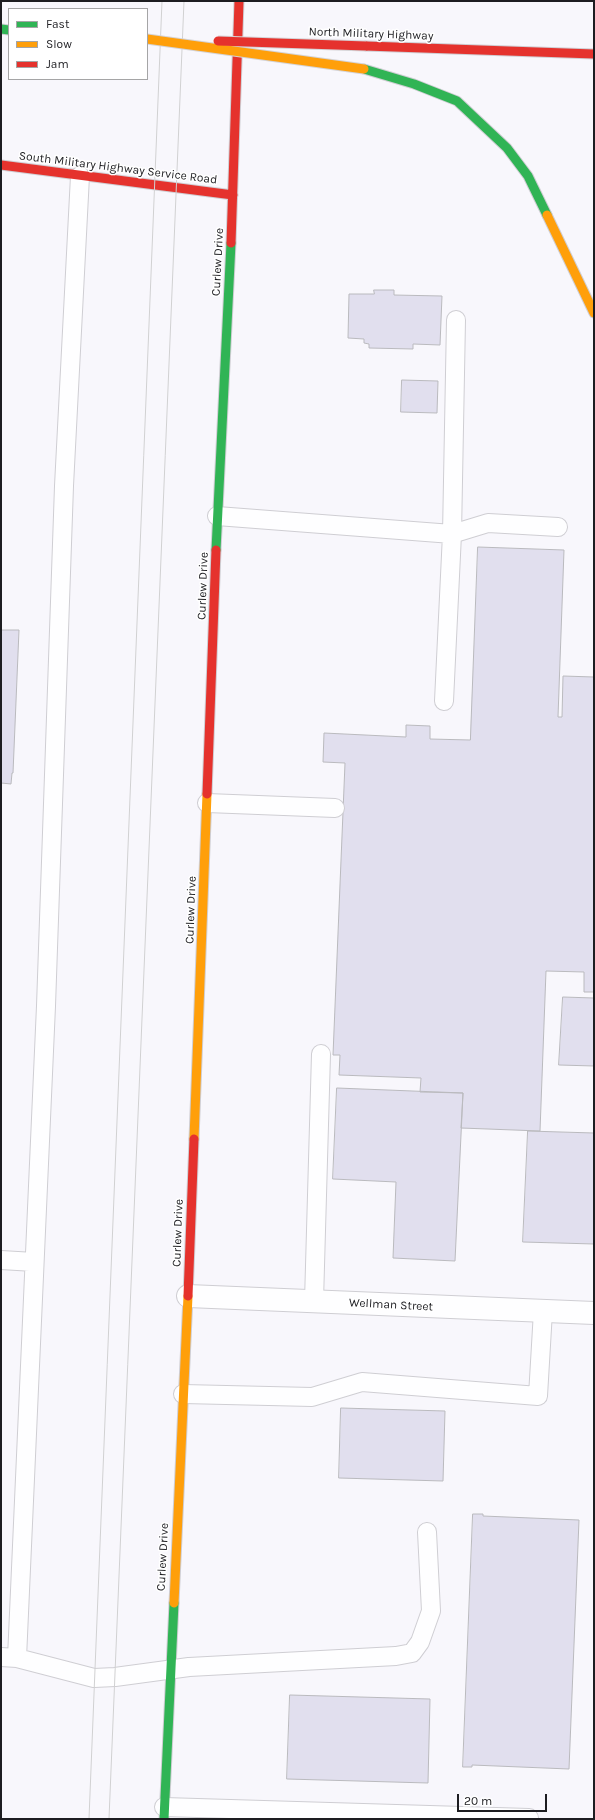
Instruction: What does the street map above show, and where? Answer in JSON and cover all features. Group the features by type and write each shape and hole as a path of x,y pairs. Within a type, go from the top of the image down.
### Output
{"main road":[{"name":"Curlew Drive","path":"164,1813 188,1296 217,516 233,195 239,1"},
{"name":"North Military Highway","path":"148,39 594,54"},
{"path":"148,39 364,69 414,84 457,101 507,148 528,176 594,313"},
{"name":"South Military Highway Service Road","path":"1,165 233,195"}],"street":[{"name":"Wellman Street","path":"188,1296 594,1313"}],"lane":[{"path":"80,176 64,486 47,982 34,1262 9,1658 94,1678 189,1667 396,1656 412,1653 420,1642 431,1611 427,1532"},
{"path":"444,701 452,534 456,320"},
{"path":"217,516 452,534 488,523 558,527"},
{"path":"207,803 335,808"},
{"path":"314,1301 321,1054"},
{"path":"1,1260 34,1262"},
{"path":"183,1394 312,1397 362,1382 538,1396 543,1311"},
{"path":"164,1813 529,1818"}],"building":[{"path":"374,290 394,290 394,295 442,296 440,345 413,344 413,349 369,348 369,344 364,343 364,339 348,338 349,294 374,294"},
{"path":"402,380 438,381 437,413 401,412"},
{"path":"478,547 564,550 558,717 562,717 563,676 594,677 594,992 584,992 584,972 546,971 540,1131 461,1128 463,1093 420,1092 421,1078 339,1075 340,1055 333,1055 345,763 323,762 324,733 406,737 406,725 430,726 430,739 470,740"},
{"path":"1,630 19,630 13,773 11,784 1,783"},
{"path":"563,997 594,998 594,1066 559,1065"},
{"path":"337,1088 463,1093 455,1261 393,1258 396,1182 333,1179"},
{"path":"528,1131 594,1133 594,1244 523,1242"},
{"path":"341,1408 445,1411 443,1481 339,1478"},
{"path":"473,1514 483,1514 483,1516 579,1520 569,1769 472,1765 472,1767 463,1767"},
{"path":"290,1695 430,1699 428,1783 287,1779"}],"tram line":[{"path":"89,1819 162,1"},
{"path":"109,1819 184,1"}],"traffic: fast":[{"path":"1,29 8,30"},
{"path":"364,69 414,84 457,101 507,148 528,176 547,215"},
{"path":"216,550 231,243"},
{"path":"164,1819 174,1603"}],"traffic: slow":[{"path":"148,39 364,69"},
{"path":"547,215 594,313"},
{"path":"194,1139 207,794"},
{"path":"174,1603 188,1296"}],"traffic: jam":[{"path":"231,243 239,1"},
{"path":"218,41 366,46"},
{"path":"366,46 594,54"},
{"path":"1,165 233,195"},
{"path":"207,794 216,550"},
{"path":"188,1296 194,1139"}]}
